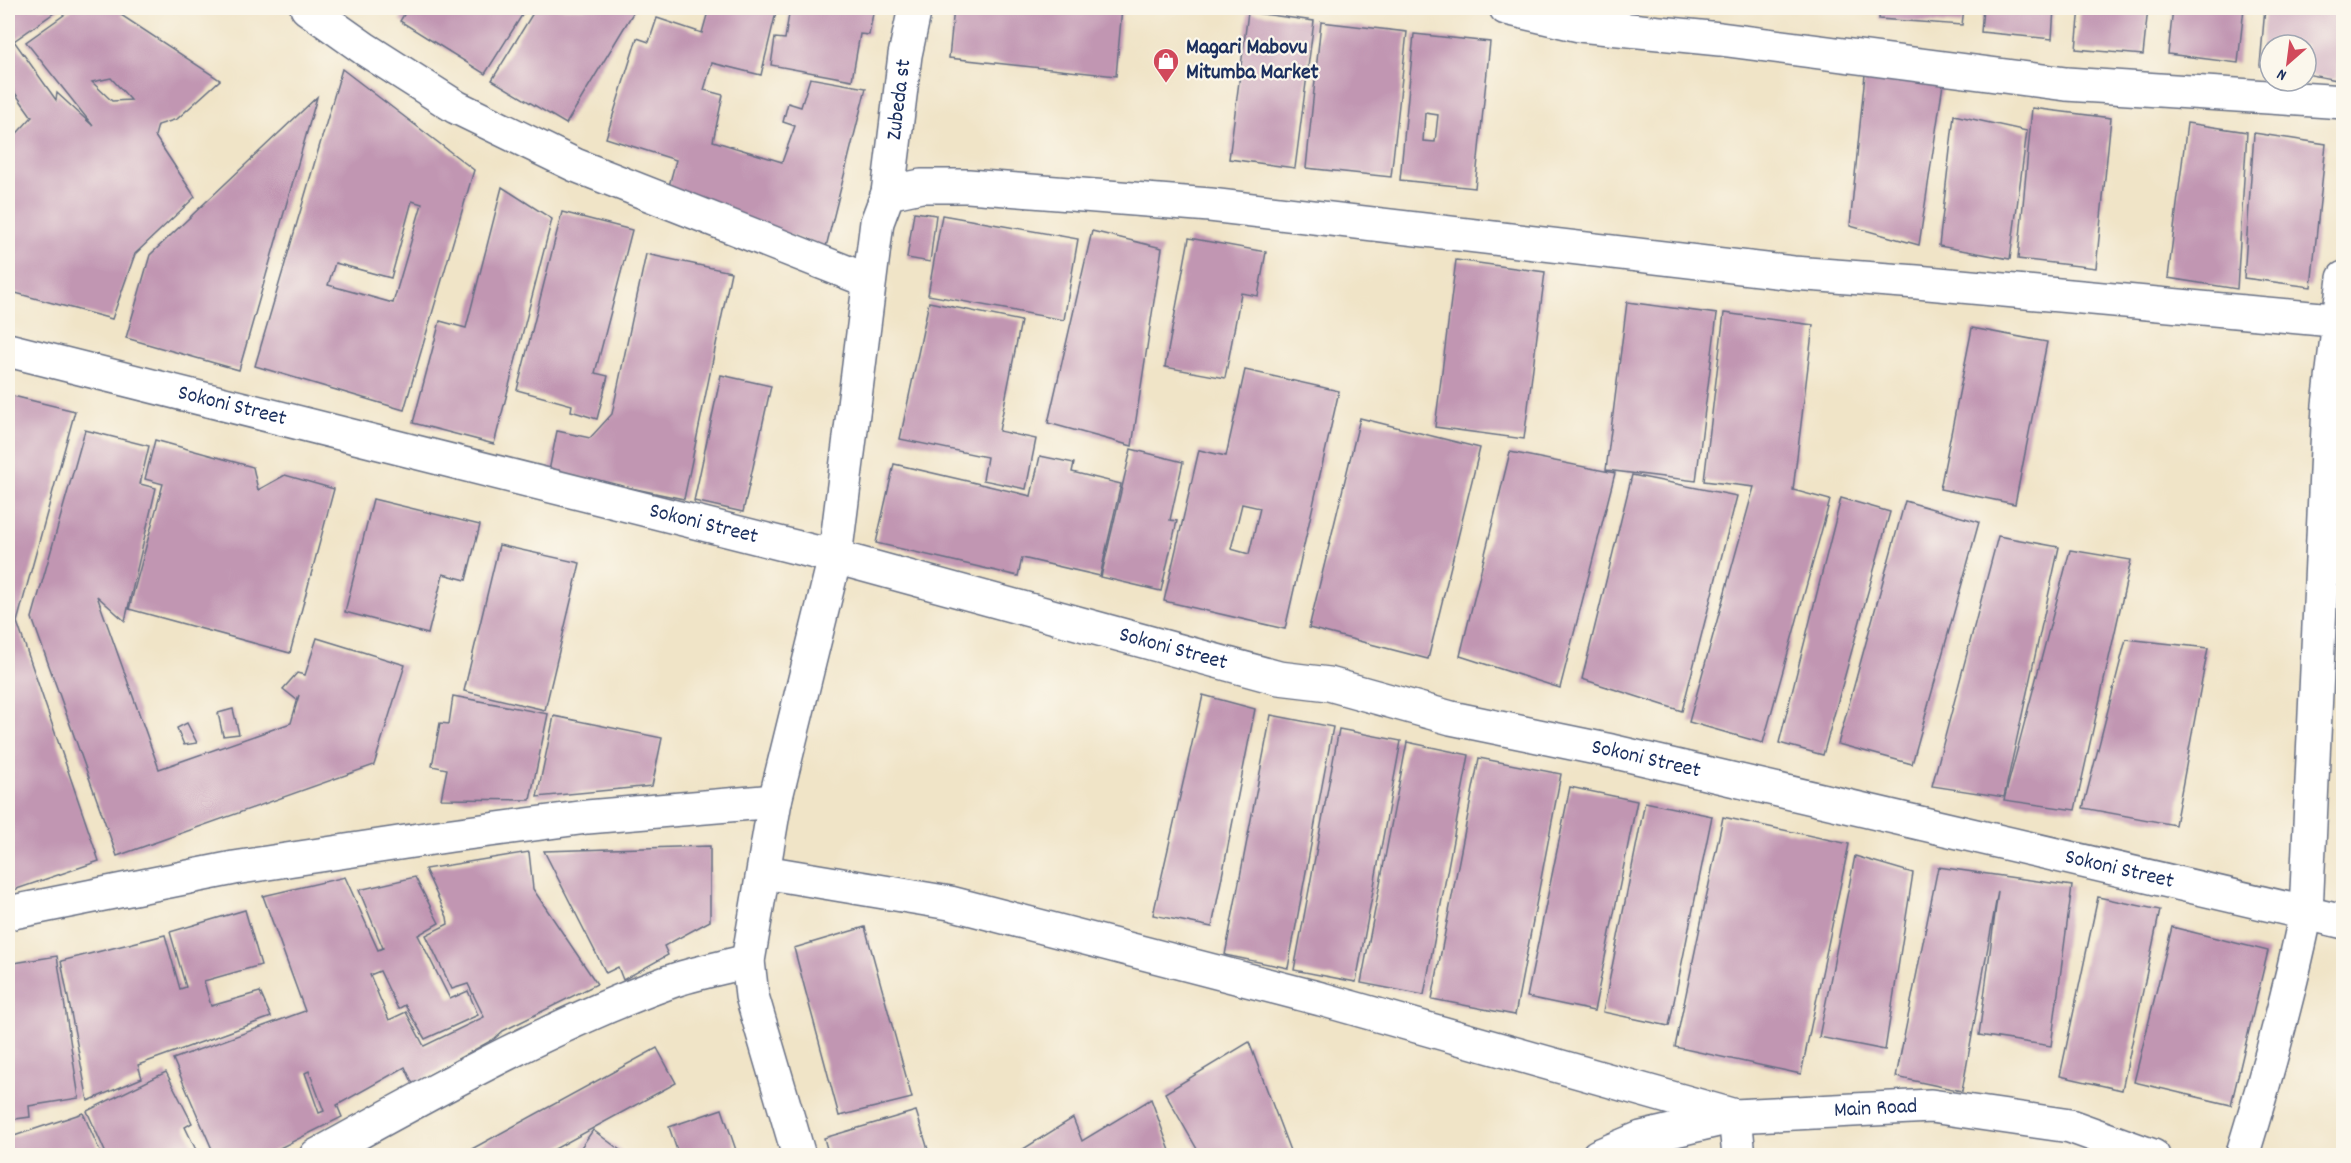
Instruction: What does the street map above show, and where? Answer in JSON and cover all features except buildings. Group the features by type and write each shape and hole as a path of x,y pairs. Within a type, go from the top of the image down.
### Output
{"main road":[{"path":"307,8 365,49 456,107 575,165 869,281"},
{"name":"Zubeda st","path":"799,1155 752,996 748,961 775,801 836,557 877,222 888,193 905,55 915,8"},
{"path":"1506,8 1579,25 1720,39 2066,84 2343,102"},
{"path":"888,193 921,186 969,186 1210,205 1793,273 1917,282 2341,321"},
{"path":"2242,1155 2276,1044 2306,913 2329,405 2341,321 2343,278"},
{"name":"Sokoni Street","path":"8,350 836,557 1279,678 1329,684 1451,718 1623,753 2343,922"},
{"path":"8,913 234,868 440,837 588,817 775,801"},
{"path":"764,872 950,903 1321,999 1735,1116 1739,1155"},
{"path":"316,1155 448,1084 595,1012 671,981 748,961"},
{"name":"Main Road","path":"1598,1155 1641,1138 1735,1116 1931,1106 2070,1126 2153,1155"}],"place":[{"name":"Magari Mabovu Mitumba Market","path":"1166,84"}]}
